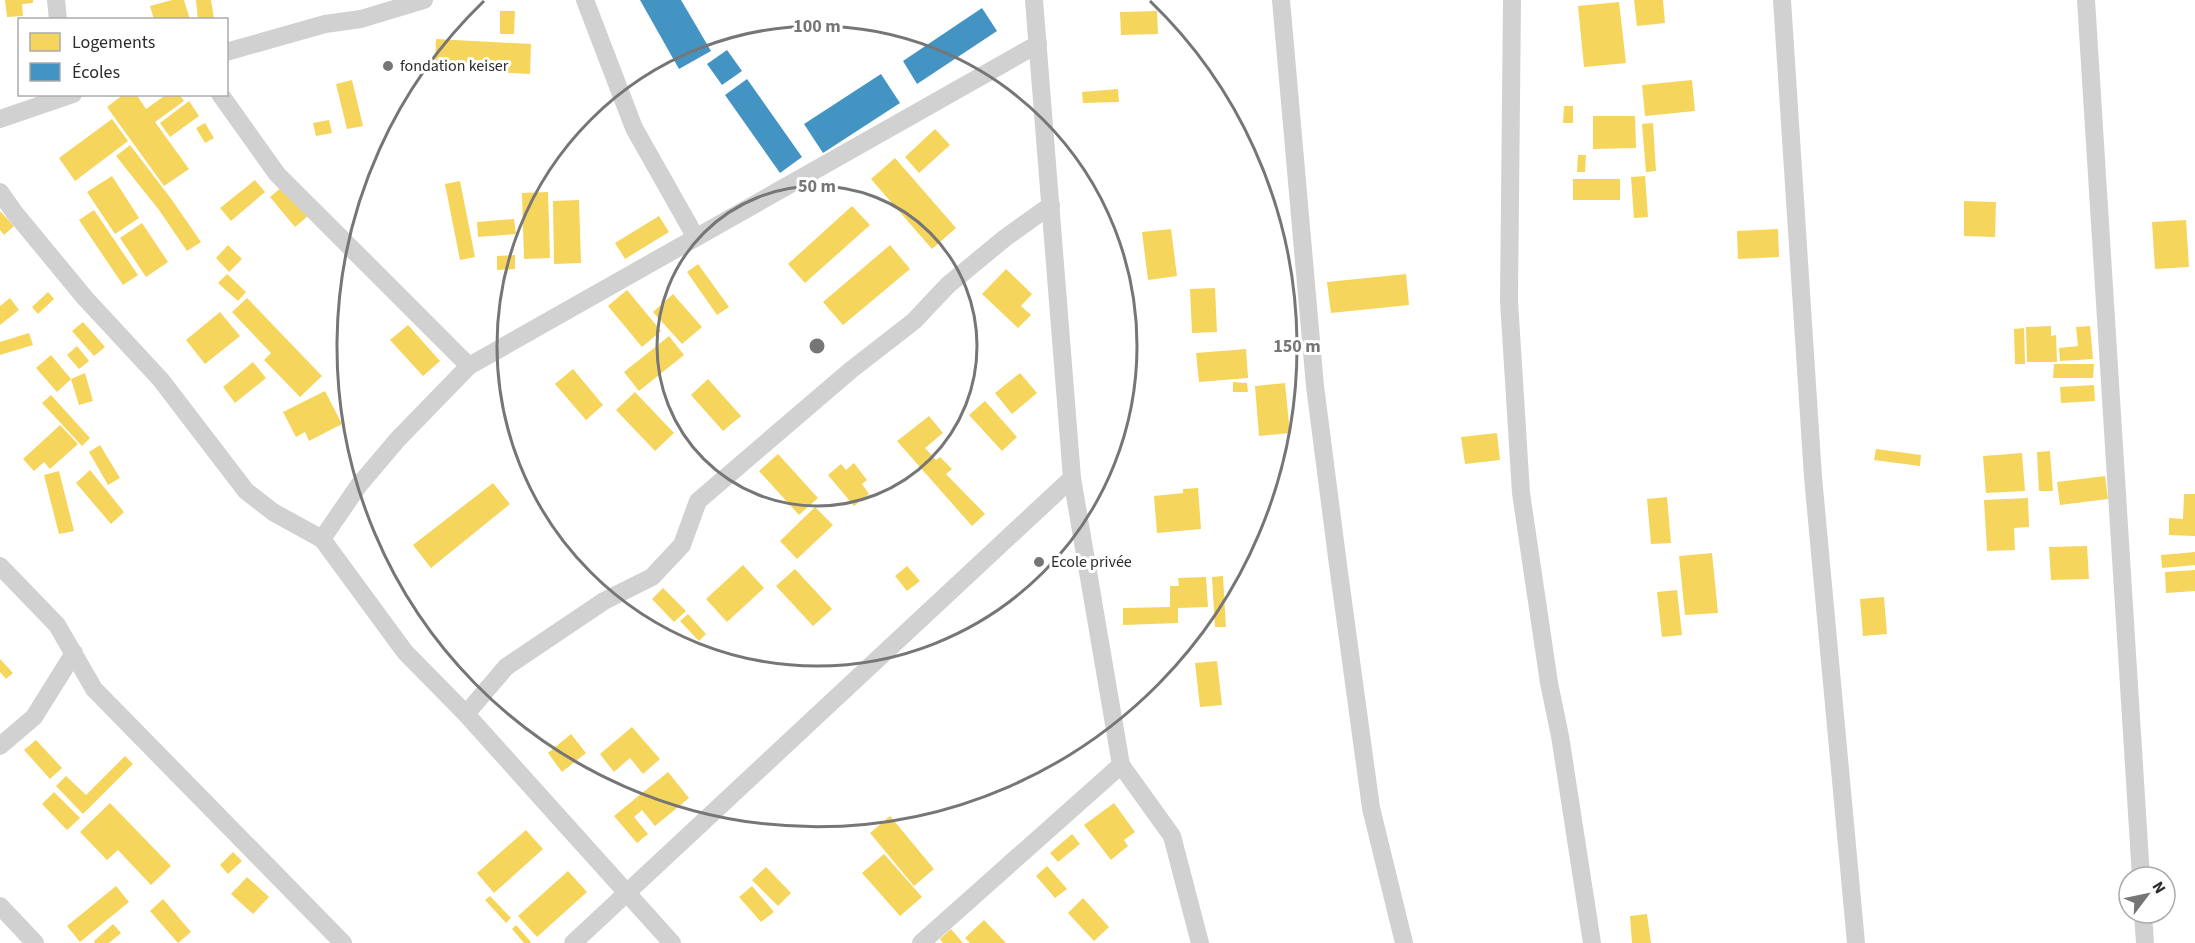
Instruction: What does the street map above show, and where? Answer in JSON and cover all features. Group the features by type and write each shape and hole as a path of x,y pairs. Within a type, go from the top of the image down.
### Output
{"street":[{"path":"56,0 58,18"},
{"path":"228,51 325,24 361,19 424,0"},
{"path":"585,0 634,128 695,236"},
{"path":"1034,0 1072,478 1121,765 1172,836 1200,943"},
{"path":"1281,0 1315,386 1336,554 1371,808 1404,943"},
{"path":"1512,0 1509,300 1521,493 1549,683 1560,736 1592,943"},
{"path":"1782,0 1813,477 1856,943"},
{"path":"2086,0 2140,865"},
{"path":"322,539 359,484 398,439 469,366 695,236 1038,44"},
{"path":"0,119 65,96"},
{"path":"221,96 277,174 469,366"},
{"path":"0,192 86,298 161,380 246,491 273,512 322,539 405,652 466,714 672,943"},
{"path":"466,714 506,668 604,601 652,577 682,545 698,501 851,370 914,321 948,285 1005,238 1051,205"},
{"path":"573,943 1072,478"},
{"path":"0,566 57,625 94,689 343,943"},
{"path":"0,746 34,717 74,653"},
{"path":"921,943 1121,765"},
{"path":"0,906 35,943"},
{"path":"2144,925 2145,943"}],"building: Logements":[{"path":"5,0 33,0 33,3 22,4 23,16 7,17"},
{"path":"172,0 184,0 189,18 153,18 150,6"},
{"path":"196,0 211,0 214,18 198,18"},
{"path":"1634,0 1663,0 1665,23 1637,26"},
{"path":"1619,2 1626,63 1584,67 1578,6"},
{"path":"500,11 515,11 514,34 500,34"},
{"path":"1157,11 1158,34 1121,35 1120,12"},
{"path":"436,39 531,44 530,74 435,69"},
{"path":"352,80 363,126 347,129 336,84"},
{"path":"1692,80 1695,111 1645,116 1642,85"},
{"path":"1118,89 1119,102 1083,103 1082,92"},
{"path":"121,96 137,96 146,109 164,96 180,96 184,101 155,122 189,169 164,186 107,107"},
{"path":"189,101 199,116 170,137 160,123"},
{"path":"1564,106 1573,106 1573,123 1563,123"},
{"path":"1593,116 1635,116 1636,148 1593,149"},
{"path":"112,119 128,141 75,181 59,158"},
{"path":"329,120 332,133 316,136 313,123"},
{"path":"205,123 214,138 205,143 196,128"},
{"path":"1653,123 1656,171 1646,172 1642,124"},
{"path":"935,129 950,145 919,173 905,157"},
{"path":"130,145 201,242 187,251 159,210 116,156"},
{"path":"1578,155 1586,155 1585,172 1577,172"},
{"path":"895,158 956,228 932,249 871,179"},
{"path":"112,176 139,218 115,234 87,192"},
{"path":"1645,176 1648,217 1634,218 1631,177"},
{"path":"1573,179 1620,179 1620,200 1573,200"},
{"path":"255,180 265,192 231,221 220,208"},
{"path":"460,181 475,257 460,260 445,184"},
{"path":"283,186 308,216 295,227 270,197"},
{"path":"548,192 550,258 524,259 522,193"},
{"path":"579,200 581,263 554,264 553,201"},
{"path":"1964,201 1996,202 1995,237 1964,236"},
{"path":"852,206 870,225 805,283 788,264"},
{"path":"94,210 138,275 123,285 79,220"},
{"path":"0,211 14,226 4,235 0,230"},
{"path":"659,216 669,232 625,259 615,243"},
{"path":"514,219 516,234 478,237 477,222"},
{"path":"2186,220 2189,267 2155,269 2152,222"},
{"path":"142,223 168,262 146,277 120,238"},
{"path":"1171,229 1177,276 1148,280 1142,232"},
{"path":"1778,229 1779,257 1738,259 1737,231"},
{"path":"228,245 242,259 229,272 216,258"},
{"path":"890,245 910,269 843,325 823,302"},
{"path":"515,255 515,269 497,270 497,256"},
{"path":"698,264 729,307 717,315 687,272"},
{"path":"1006,269 1032,294 1021,306 1031,315 1018,328 982,294"},
{"path":"227,274 246,292 238,301 218,283"},
{"path":"1406,274 1409,305 1331,313 1327,282"},
{"path":"1215,288 1217,332 1192,333 1190,289"},
{"path":"627,290 661,331 642,347 608,306"},
{"path":"48,292 54,299 38,314 32,307"},
{"path":"673,294 702,327 682,344 653,312"},
{"path":"10,298 19,310 0,325 0,306"},
{"path":"247,298 322,376 300,397 264,360 271,353 232,312"},
{"path":"220,312 240,336 205,364 186,340"},
{"path":"83,322 105,347 94,356 72,331"},
{"path":"408,325 440,361 423,376 390,340"},
{"path":"2051,326 2051,336 2056,335 2057,362 2027,362 2026,327"},
{"path":"2090,326 2093,359 2060,361 2059,348 2078,346 2076,327"},
{"path":"2024,328 2025,364 2015,364 2014,329"},
{"path":"29,333 33,345 0,355 0,342"},
{"path":"669,336 684,355 639,391 624,372"},
{"path":"77,346 89,361 79,369 67,355"},
{"path":"1246,349 1248,378 1199,382 1196,353"},
{"path":"51,355 71,379 57,392 36,368"},
{"path":"253,362 266,378 235,403 223,387"},
{"path":"2054,364 2094,364 2093,378 2053,378"},
{"path":"573,369 603,405 586,420 555,384"},
{"path":"85,373 93,401 79,405 71,379"},
{"path":"1020,373 1037,393 1012,414 995,393"},
{"path":"708,379 741,416 723,431 691,395"},
{"path":"1233,382 1247,383 1248,392 1233,392"},
{"path":"1285,383 1290,433 1259,436 1255,386"},
{"path":"2094,385 2095,401 2061,403 2060,387"},
{"path":"325,391 342,424 309,441 305,432 296,437 283,412"},
{"path":"635,392 674,433 655,451 616,410"},
{"path":"51,395 90,438 82,446 42,403"},
{"path":"985,401 1017,437 1002,451 969,415"},
{"path":"929,416 943,433 925,448 936,460 940,457 952,469 946,474 985,514 972,526 897,441"},
{"path":"60,425 78,444 50,469 44,462 34,471 23,459"},
{"path":"1497,433 1500,460 1465,464 1461,437"},
{"path":"100,445 120,478 108,485 89,452"},
{"path":"1876,449 1921,455 1920,466 1874,460"},
{"path":"2050,451 2053,491 2039,491 2037,452"},
{"path":"2022,453 2025,491 1986,493 1983,456"},
{"path":"778,454 818,498 799,515 759,471"},
{"path":"854,463 867,480 862,484 869,494 854,506 828,475 841,464 846,470"},
{"path":"90,470 124,512 111,524 76,483"},
{"path":"59,471 74,531 59,534 44,475"},
{"path":"2105,476 2108,499 2060,505 2057,482"},
{"path":"493,483 510,504 431,568 413,545"},
{"path":"1198,488 1201,529 1157,533 1154,496 1183,493 1183,489"},
{"path":"2184,494 2195,494 2195,536 2169,535 2169,518 2183,519"},
{"path":"1667,497 1671,543 1651,544 1647,499"},
{"path":"2028,498 2029,527 2014,528 2015,550 1987,551 1984,500"},
{"path":"815,507 833,525 797,559 780,541"},
{"path":"2087,546 2089,579 2051,580 2049,547"},
{"path":"2195,552 2195,565 2162,568 2161,555"},
{"path":"1712,553 1718,613 1685,615 1679,556"},
{"path":"743,565 764,588 727,622 706,599"},
{"path":"907,566 920,581 907,591 895,576"},
{"path":"795,569 832,609 813,626 776,586"},
{"path":"2195,570 2195,591 2166,593 2165,572"},
{"path":"1223,576 1226,627 1215,627 1212,577"},
{"path":"1206,577 1208,607 1178,608 1178,623 1123,625 1123,608 1170,607 1170,586 1179,586 1178,578"},
{"path":"663,588 686,611 674,622 652,599"},
{"path":"1677,590 1682,635 1662,637 1657,592"},
{"path":"1884,597 1887,634 1863,636 1860,599"},
{"path":"688,614 706,634 699,641 680,621"},
{"path":"0,659 13,673 6,679 0,672"},
{"path":"1217,661 1222,705 1200,707 1195,663"},
{"path":"632,727 660,759 643,774 630,758 614,772 600,754"},
{"path":"571,734 586,753 562,772 548,753"},
{"path":"36,740 62,768 50,779 24,750"},
{"path":"125,756 133,764 83,814 56,786 66,776 86,795"},
{"path":"668,772 689,798 655,826 642,810 634,817 648,834 637,843 614,816"},
{"path":"54,792 80,818 67,830 42,804"},
{"path":"110,803 171,866 151,885 118,850 107,860 80,832"},
{"path":"1114,803 1135,832 1124,840 1128,846 1111,860 1084,825"},
{"path":"890,816 934,869 914,886 870,833"},
{"path":"526,830 543,849 494,893 477,873"},
{"path":"1072,834 1080,844 1058,862 1050,853"},
{"path":"233,852 242,861 228,874 220,865"},
{"path":"884,854 922,897 900,916 862,873"},
{"path":"1047,866 1067,889 1055,898 1036,876"},
{"path":"766,867 791,893 778,906 752,880"},
{"path":"568,871 587,892 537,937 518,916"},
{"path":"247,877 269,897 253,914 231,894"},
{"path":"116,886 129,902 80,942 67,926"},
{"path":"752,886 774,912 761,922 739,897"},
{"path":"490,896 511,918 506,923 485,900"},
{"path":"1083,898 1109,927 1094,941 1068,913"},
{"path":"163,899 191,932 178,943 150,911"},
{"path":"1647,914 1651,943 1632,943 1630,916"},
{"path":"984,920 1006,943 970,943 965,938"},
{"path":"113,924 121,933 109,943 95,943 94,941"},
{"path":"516,925 530,943 524,943 512,929"},
{"path":"951,929 963,943 943,943 940,939"}],"building: Écoles":[{"path":"640,0 681,0 711,51 679,69"},
{"path":"982,8 997,31 917,84 903,61"},
{"path":"727,50 742,71 722,85 707,64"},
{"path":"881,74 900,103 823,153 804,124"},
{"path":"747,79 802,157 780,173 725,95"}],"place":[{"name":"fondation keiser","path":"388,66"},
{"name":"Ecole privée","path":"1039,562"}]}
